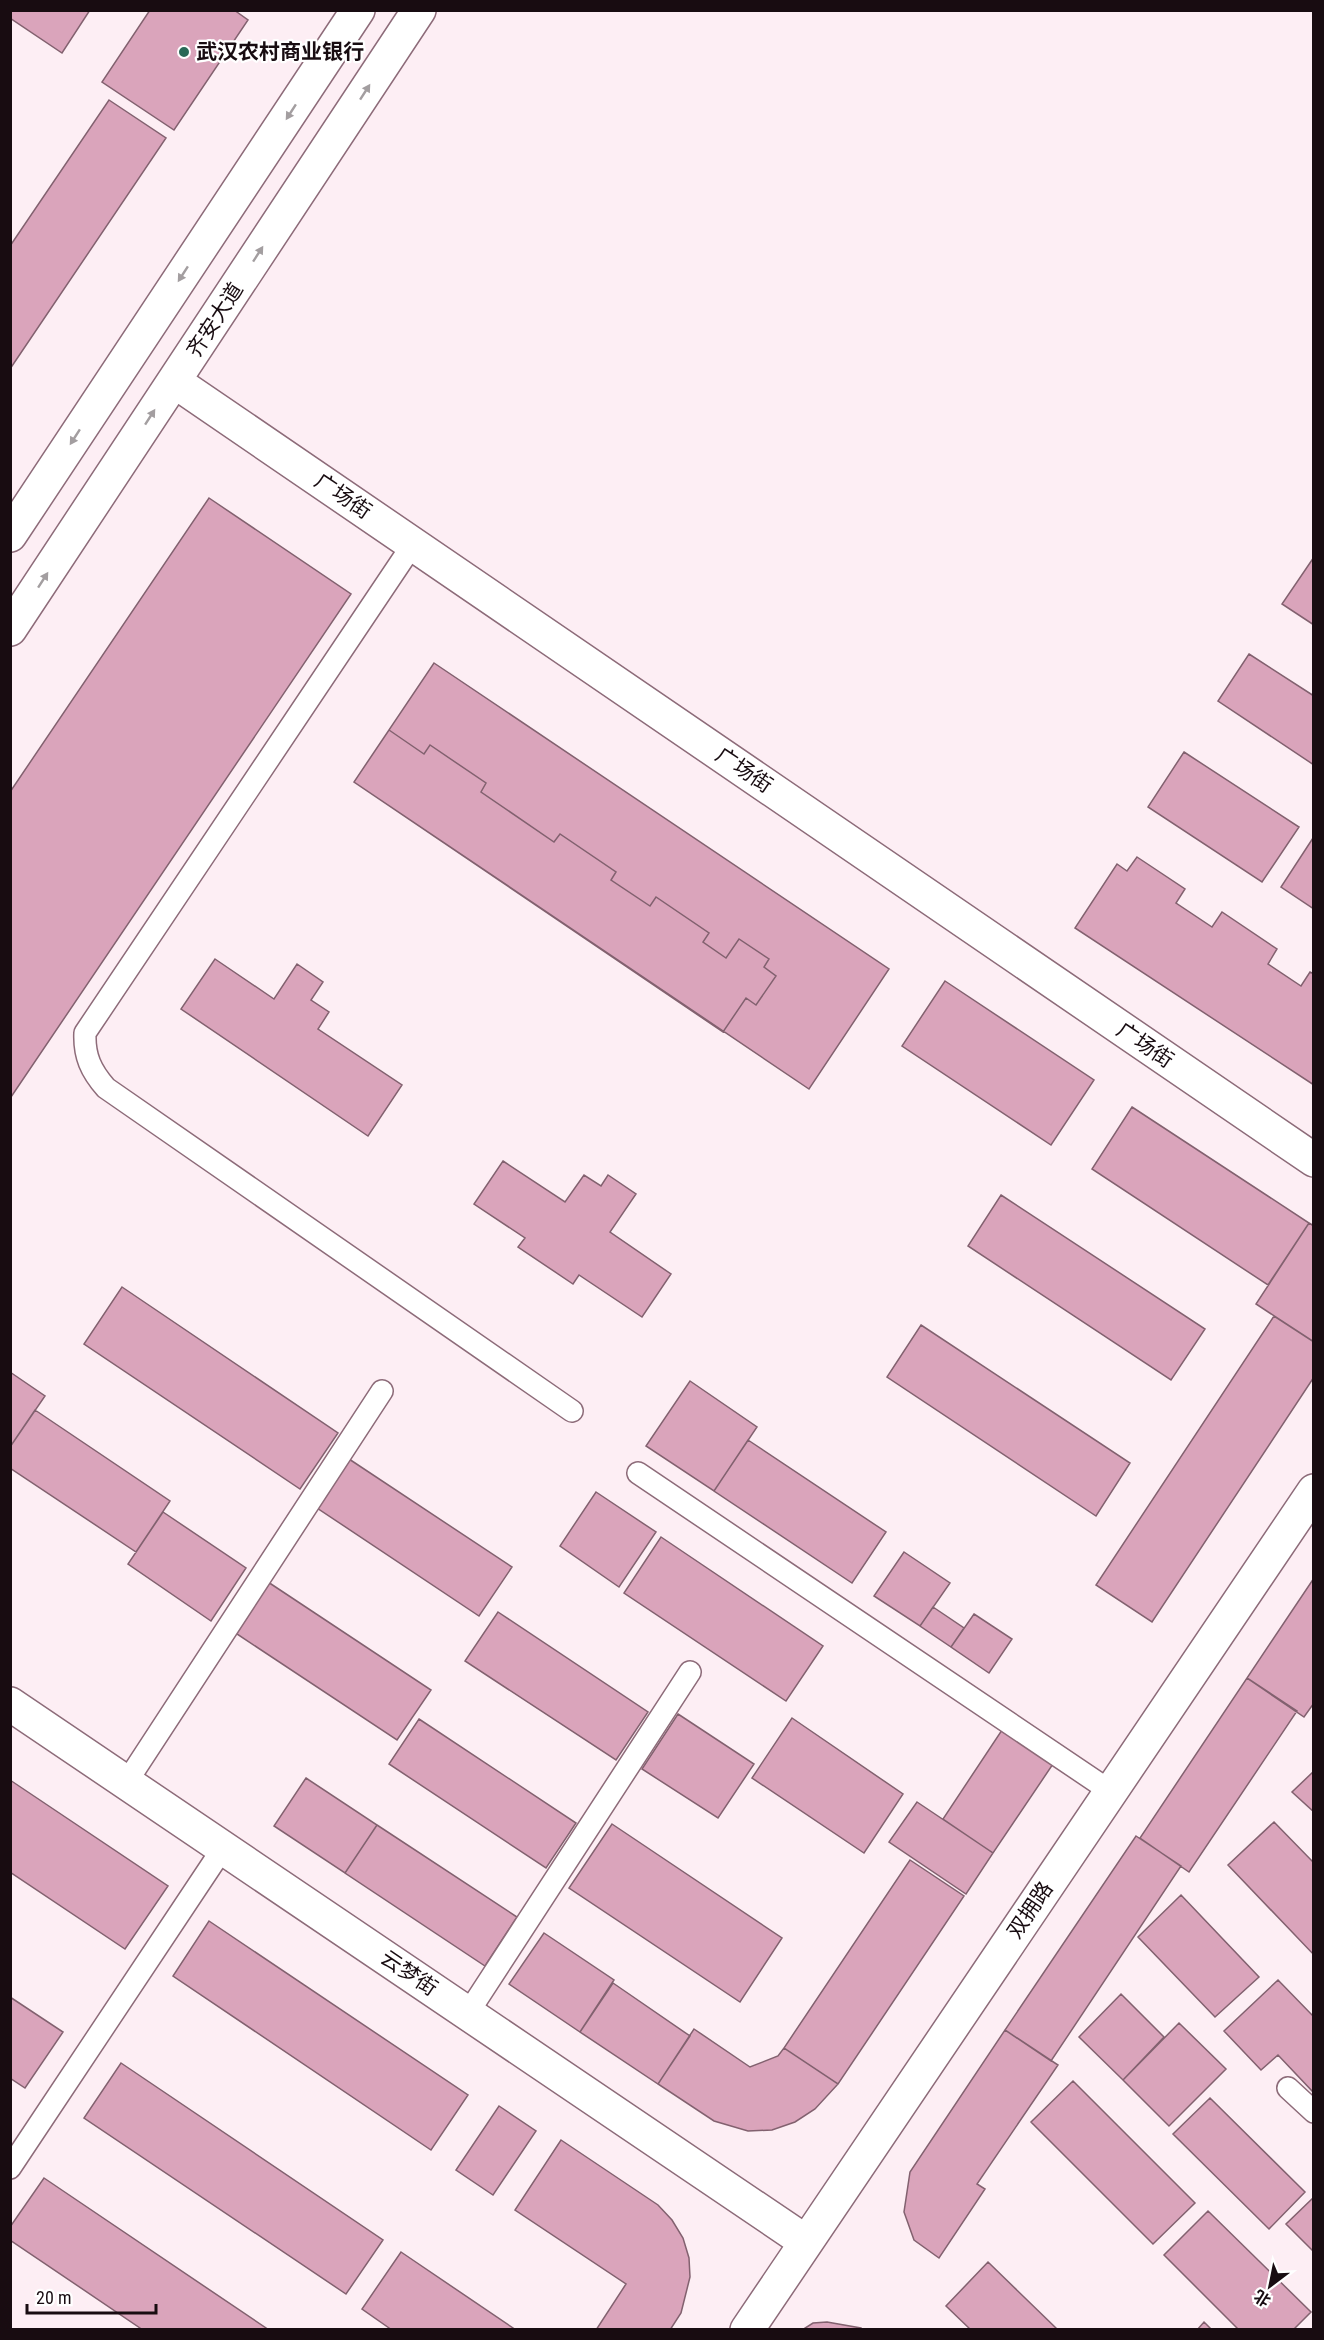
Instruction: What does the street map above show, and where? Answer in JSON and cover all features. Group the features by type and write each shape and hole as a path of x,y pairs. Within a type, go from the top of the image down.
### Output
{"street":[{"path":"10,535 358,10"},
{"name":"齐安大道","path":"10,629 419,10"},
{"name":"广场街","path":"174,381 1314,1160"},
{"name":"双拥路","path":"747,2330 1314,1491"},
{"name":"云梦街","path":"10,1704 806,2242"}],"lane":[{"path":"413,544 85,1033 84,1048 95,1076 106,1088 572,1411"},
{"path":"126,1783 382,1391"},
{"path":"638,1473 1110,1791"},
{"path":"468,2013 690,1672"},
{"path":"10,2168 224,1848"},
{"path":"1288,2088 1314,2112"}],"building":[{"path":"10,10 90,10 62,53 10,18"},
{"path":"150,10 234,10 248,20 174,130 102,82"},
{"path":"109,100 166,138 10,369 10,246"},
{"path":"209,498 351,594 11,1097 10,792"},
{"path":"1314,557 1314,625 1282,604"},
{"path":"1249,654 1314,696 1314,765 1218,701"},
{"path":"434,663 889,969 809,1089 354,782"},
{"path":"389,730 424,754 430,745 486,783 481,792 554,842 560,834 616,872 611,880 650,906 656,897 709,933 703,942 726,958 739,939 769,959 764,967 776,976 756,1005 746,998 723,1032 354,782"},
{"path":"1184,752 1299,827 1262,882 1148,807"},
{"path":"1314,839 1314,909 1281,887"},
{"path":"1137,857 1185,889 1176,903 1212,927 1222,912 1277,949 1268,964 1301,986 1310,972 1314,974 1314,1085 1075,928 1117,864 1127,871"},
{"path":"215,959 274,999 297,964 323,982 311,1000 329,1012 318,1029 402,1085 368,1136 181,1009"},
{"path":"945,981 1094,1080 1051,1145 902,1046"},
{"path":"1132,1107 1309,1223 1268,1285 1092,1169"},
{"path":"503,1161 565,1202 584,1175 601,1186 608,1175 636,1194 610,1232 671,1274 642,1317 579,1275 573,1284 518,1247 525,1238 474,1204"},
{"path":"1001,1195 1205,1329 1171,1380 968,1246"},
{"path":"1309,1223 1314,1226 1314,1342 1256,1304"},
{"path":"122,1287 338,1433 300,1489 84,1344"},
{"path":"1274,1316 1314,1342 1314,1377 1152,1622 1096,1585"},
{"path":"921,1325 1130,1463 1096,1516 887,1377"},
{"path":"10,1372 45,1396 10,1447"},
{"path":"690,1381 757,1427 714,1491 646,1446"},
{"path":"35,1410 170,1501 136,1552 10,1468 10,1447"},
{"path":"748,1440 886,1532 852,1583 714,1491"},
{"path":"349,1459 512,1567 479,1616 317,1508"},
{"path":"596,1492 656,1532 619,1587 560,1546"},
{"path":"163,1512 246,1568 211,1621 128,1564"},
{"path":"661,1537 823,1646 786,1701 624,1593"},
{"path":"904,1552 950,1583 920,1626 874,1596"},
{"path":"1314,1578 1314,1703 1304,1717 1247,1678"},
{"path":"268,1582 431,1690 397,1740 234,1632"},
{"path":"933,1607 964,1628 951,1647 920,1626"},
{"path":"498,1612 648,1712 616,1760 465,1661"},
{"path":"974,1614 1012,1639 989,1673 951,1647"},
{"path":"1247,1678 1297,1711 1189,1872 1140,1838"},
{"path":"678,1714 754,1764 718,1818 642,1769"},
{"path":"792,1718 903,1794 864,1853 752,1778"},
{"path":"419,1719 576,1823 546,1868 389,1764"},
{"path":"1002,1730 1053,1764 993,1853 943,1819"},
{"path":"1314,1771 1314,1812 1292,1792"},
{"path":"306,1778 377,1825 345,1873 274,1826"},
{"path":"10,1780 168,1886 125,1949 10,1872"},
{"path":"917,1802 993,1853 966,1894 889,1842"},
{"path":"1274,1822 1314,1863 1314,1955 1228,1865"},
{"path":"612,1824 782,1938 740,2002 569,1888"},
{"path":"377,1825 517,1917 485,1966 345,1873"},
{"path":"1136,1836 1181,1866 1051,2061 1005,2030"},
{"path":"910,1860 964,1896 838,2084 784,2048"},
{"path":"1181,1895 1259,1977 1215,2017 1138,1937"},
{"path":"209,1921 468,2095 431,2150 173,1976"},
{"path":"544,1933 614,1980 580,2032 509,1984"},
{"path":"1278,1980 1314,2017 1314,2093 1278,2055 1261,2070 1224,2031"},
{"path":"613,1983 690,2036 658,2084 580,2032"},
{"path":"1121,1994 1164,2037 1123,2080 1079,2037"},
{"path":"10,1997 63,2032 25,2088 10,2078"},
{"path":"1179,2023 1226,2069 1169,2126 1123,2080"},
{"path":"694,2029 750,2067 778,2056 784,2048 838,2084 815,2109 795,2122 772,2130 748,2131 714,2121 658,2084"},
{"path":"1005,2030 1058,2065 977,2184 985,2189 939,2258 914,2240 904,2212 910,2172"},
{"path":"121,2063 383,2240 346,2294 84,2118"},
{"path":"1073,2081 1195,2203 1153,2244 1031,2122"},
{"path":"1210,2098 1305,2192 1269,2229 1173,2134"},
{"path":"499,2106 536,2131 493,2195 456,2170"},
{"path":"561,2140 658,2205 672,2220 683,2238 689,2258 690,2277 681,2313 670,2330 596,2330 626,2284 515,2210"},
{"path":"44,2178 269,2330 143,2330 10,2240 10,2227"},
{"path":"1314,2197 1314,2252 1286,2224"},
{"path":"1208,2211 1311,2312 1293,2330 1239,2330 1164,2255"},
{"path":"401,2252 516,2330 392,2330 362,2309"},
{"path":"988,2262 1058,2330 971,2330 946,2306"},
{"path":"827,2322 863,2330 802,2330 813,2323"},
{"path":"1204,2322 1212,2330 1197,2330"}],"place":[{"name":"武汉农村商业银行","path":"184,52"}]}
